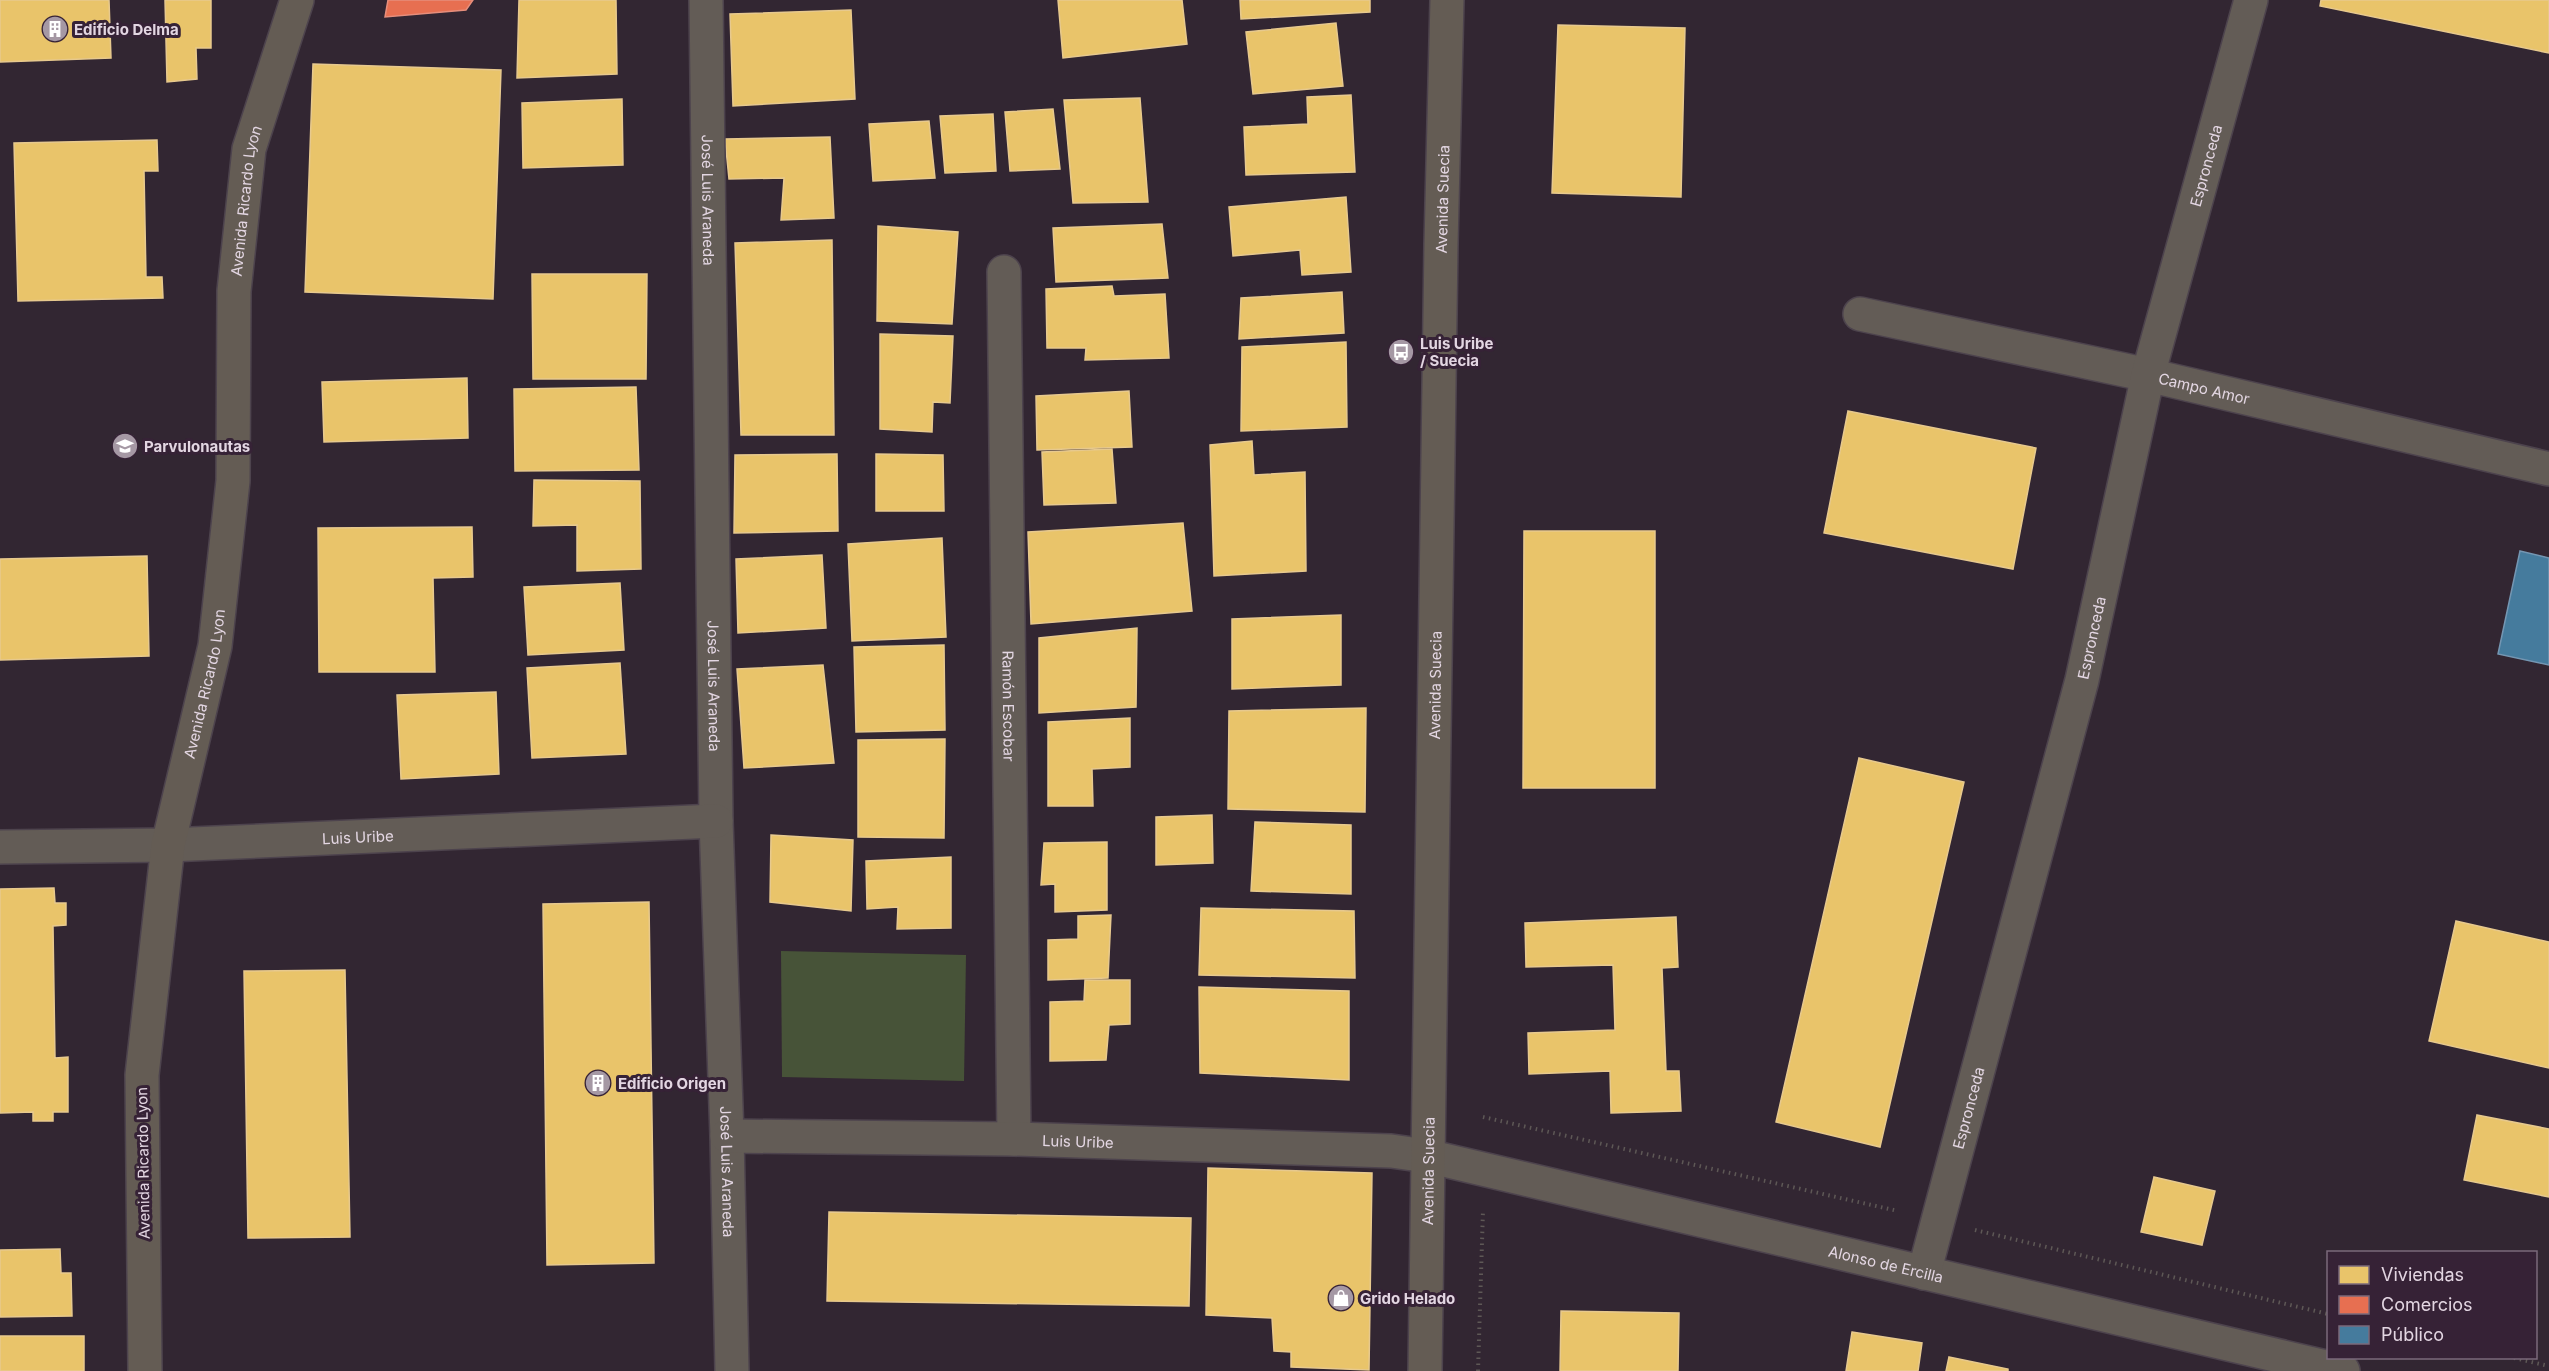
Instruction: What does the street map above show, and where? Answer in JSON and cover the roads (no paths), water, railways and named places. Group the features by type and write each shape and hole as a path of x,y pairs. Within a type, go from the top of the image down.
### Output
{"street":[{"name":"Avenida Ricardo Lyon","path":"145,1371 142,1075 168,845 215,646 233,481 234,291 249,149 297,0"},
{"name":"José Luis Araneda","path":"706,0 716,820 727,1136 732,1371"},
{"name":"Avenida Suecia","path":"1425,1371 1441,244 1447,0"},
{"name":"Espronceda","path":"1924,1273 2082,680 2148,375 2251,0"},
{"name":"Ramón Escobar","path":"1004,272 1014,1139"},
{"name":"Campo Amor","path":"1860,314 2148,375 2549,469"},
{"name":"Luis Uribe","path":"0,847 168,845 716,820"},
{"name":"Luis Uribe","path":"727,1136 1014,1139 1391,1151 1427,1156"},
{"name":"Alonso de Ercilla","path":"1427,1156 2343,1371"}],"place":[{"name":"Edificio Delma","path":"55,29"},
{"name":"Luis Uribe / Suecia","path":"1401,352"},
{"name":"Parvulonautas","path":"125,446"},
{"name":"Edificio Origen","path":"598,1083"},
{"name":"Grido Helado","path":"1341,1298"}]}
